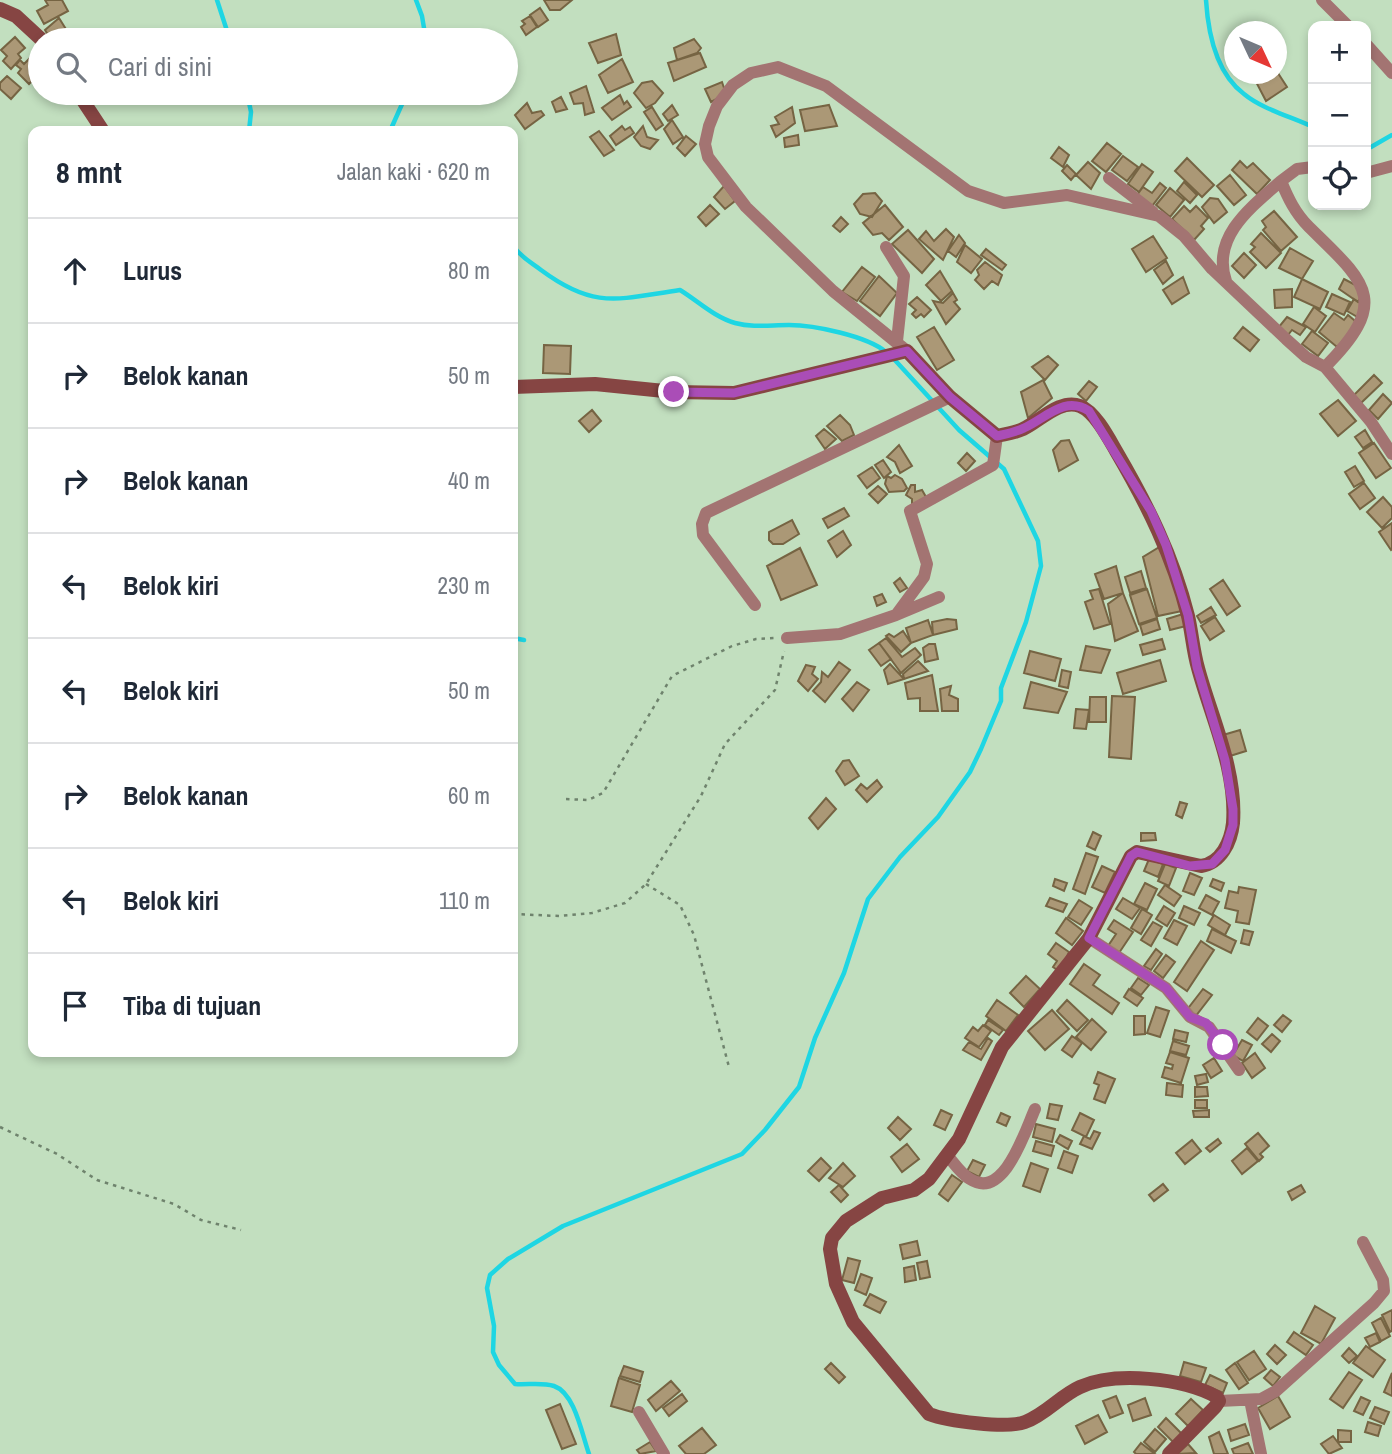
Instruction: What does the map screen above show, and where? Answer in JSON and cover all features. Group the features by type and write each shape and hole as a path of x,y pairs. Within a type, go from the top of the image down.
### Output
{"street":[{"path":"1322,0 1343,21"},
{"path":"0,9 16,16 30,28"},
{"path":"1371,50 1392,73"},
{"path":"997,436 950,397 902,346 846,302 747,207 708,157 705,144 717,106 733,85 751,74 778,67 800,73 826,86 968,191 993,201 1067,195 1160,216"},
{"path":"86,105 100,126"},
{"path":"1371,172 1392,166"},
{"path":"1226,282 1223,262 1230,232 1239,219 1297,169 1308,168"},
{"path":"1109,178 1184,236 1226,282 1296,348 1325,367 1371,422 1392,454"},
{"path":"1281,181 1297,212 1352,264 1373,293 1374,305 1365,328 1345,351 1325,367"},
{"path":"886,247 904,276 902,346"},
{"path":"518,387 595,384 674,392 734,393 902,346"},
{"path":"755,605 703,535 702,524 706,513 936,400 950,397"},
{"path":"997,436 1022,429 1059,407 1074,404 1089,411 1101,428 1151,511 1166,545 1225,760 1233,825 1225,850 1212,864 1201,866 1137,852 1131,856 1089,938 1002,1047 959,1139 924,1185 882,1198 846,1222 832,1238 830,1249 840,1296 853,1322 929,1414 941,1419 1018,1424 1080,1386 1120,1379 1173,1382 1210,1394 1219,1401 1261,1399 1276,1391 1384,1291 1383,1280 1363,1242"},
{"path":"896,615 924,577 927,564 910,511 993,466 997,436"},
{"path":"787,638 840,634 939,597"},
{"path":"1089,938 1166,988 1190,1017 1209,1027 1239,1070"},
{"path":"947,1155 968,1179 983,1183 998,1178 1008,1167 1035,1109"},
{"path":"1250,1400 1261,1454"},
{"path":"1169,1454 1219,1401"},
{"path":"639,1412 664,1454"}],"path":[{"path":"518,914 559,916 592,913 625,902 646,884 701,796 725,744 775,690 787,638 745,642 672,676 603,793 588,800 566,799"},
{"path":"646,884 680,905 694,936 729,1068"},
{"path":"0,1127 57,1154 97,1180 174,1204 201,1220 241,1230"}],"building":[{"path":"45,0 62,0 68,11 44,24 37,11 48,5"},
{"path":"544,0 572,0 560,10 550,10"},
{"path":"540,8 548,20 538,27 530,15"},
{"path":"530,16 537,27 526,35 521,27 525,24 522,21"},
{"path":"59,18 65,28 47,28"},
{"path":"616,34 621,55 598,63 589,43"},
{"path":"15,37 25,48 18,54 21,58 11,69 3,61 7,56 1,50"},
{"path":"694,39 701,48 697,53 677,60 674,48"},
{"path":"700,53 706,67 674,81 668,63"},
{"path":"622,59 633,82 608,93 599,75"},
{"path":"20,60 24,64 28,60 28,83 18,73 21,69 16,65"},
{"path":"7,76 21,88 11,99 0,89 0,83"},
{"path":"652,81 663,93 655,103 646,108 634,93 642,83"},
{"path":"722,82 726,94 711,102 705,89"},
{"path":"1257,84 1285,84 1287,87 1266,101"},
{"path":"586,86 594,112 585,115 583,103 574,104 570,93"},
{"path":"620,95 624,104 627,101 631,107 612,120 602,108"},
{"path":"561,97 567,109 556,112 552,102"},
{"path":"527,103 532,113 541,111 544,115 525,129 515,115"},
{"path":"672,105 678,115 668,121 663,114"},
{"path":"829,105 837,126 805,131 800,110"},
{"path":"652,107 663,125 656,130 644,112"},
{"path":"792,107 795,123 776,137 771,126 779,124 775,117"},
{"path":"672,120 683,137 673,144 664,129"},
{"path":"622,126 625,130 630,127 634,133 616,145 610,136"},
{"path":"643,126 647,137 658,140 650,149 641,146 634,137"},
{"path":"599,131 614,150 604,156 590,137"},
{"path":"798,135 799,145 785,147 784,138"},
{"path":"686,136 696,144 685,156 677,148"},
{"path":"1107,143 1121,154 1106,172 1092,161"},
{"path":"1059,147 1069,155 1063,167 1051,158"},
{"path":"1123,156 1138,167 1127,181 1112,170"},
{"path":"1187,158 1214,185 1202,197 1175,171"},
{"path":"1240,161 1247,168 1253,163 1270,180 1257,194 1232,170"},
{"path":"1088,162 1100,173 1091,189 1076,175"},
{"path":"1142,164 1153,172 1139,192 1128,184"},
{"path":"1067,165 1076,174 1071,180 1062,171"},
{"path":"1230,175 1246,195 1234,205 1217,186"},
{"path":"1184,182 1197,195 1190,203 1177,191"},
{"path":"1160,183 1166,188 1152,206 1137,195 1143,187 1152,193"},
{"path":"724,186 735,201 725,209 714,197"},
{"path":"1170,188 1184,200 1170,217 1156,205"},
{"path":"875,193 882,201 872,217 860,214 854,204 863,194"},
{"path":"1210,198 1218,199 1227,212 1214,223 1202,207"},
{"path":"710,205 719,214 706,226 698,217"},
{"path":"885,205 903,227 889,240 882,233 873,235 863,223"},
{"path":"1184,206 1190,212 1196,206 1208,218 1201,226 1204,229 1194,240 1172,219"},
{"path":"1274,211 1297,237 1281,251 1263,230 1266,227 1262,221"},
{"path":"841,217 848,224 840,232 833,226"},
{"path":"946,229 954,237 943,260 919,239 926,231 934,241"},
{"path":"908,230 934,259 922,273 892,244"},
{"path":"1261,233 1281,253 1266,268 1250,252 1255,247 1251,244"},
{"path":"959,235 965,243 956,257 948,251"},
{"path":"1153,236 1167,258 1146,272 1132,249"},
{"path":"965,245 982,259 971,273 957,262"},
{"path":"1290,248 1313,261 1302,279 1279,268"},
{"path":"986,249 1006,265 1002,270 981,255"},
{"path":"1244,253 1256,265 1244,278 1232,266"},
{"path":"1166,261 1173,275 1163,284 1154,270"},
{"path":"985,262 1002,275 998,285 992,281 984,289 975,280 979,275 977,270"},
{"path":"862,267 875,277 857,301 842,292"},
{"path":"940,271 952,291 941,301 926,285"},
{"path":"879,276 897,293 880,316 860,301"},
{"path":"1183,277 1189,293 1172,304 1163,290"},
{"path":"1302,279 1328,292 1320,309 1294,297"},
{"path":"1344,279 1365,290 1358,302 1339,289"},
{"path":"1292,289 1292,307 1275,308 1274,290"},
{"path":"953,293 957,300 954,302 960,309 946,324 933,301 943,303"},
{"path":"1332,294 1350,302 1344,315 1326,307"},
{"path":"917,297 931,310 924,317 921,314 916,318 912,314 916,310 909,304"},
{"path":"1354,299 1367,307 1361,319 1347,311"},
{"path":"1314,307 1326,316 1315,332 1303,324"},
{"path":"1334,313 1344,320 1348,315 1360,325 1337,347 1319,332"},
{"path":"1287,317 1306,327 1300,335 1292,330 1288,335 1278,328"},
{"path":"934,327 954,360 937,370 917,337"},
{"path":"1243,327 1259,340 1250,351 1234,338"},
{"path":"1312,331 1328,343 1318,356 1302,344"},
{"path":"544,345 571,346 570,374 543,373"},
{"path":"1048,356 1058,365 1045,380 1032,367"},
{"path":"1374,375 1382,383 1361,403 1354,395"},
{"path":"1043,380 1052,398 1028,418 1021,392"},
{"path":"1089,381 1097,387 1086,401 1078,394"},
{"path":"1383,394 1392,403 1378,419 1369,410"},
{"path":"1338,400 1356,421 1338,436 1320,414"},
{"path":"592,410 601,421 589,432 579,421"},
{"path":"840,415 850,425 854,435 842,441 827,426"},
{"path":"824,429 836,439 825,449 816,436"},
{"path":"1365,430 1372,442 1363,448 1355,437"},
{"path":"1069,440 1078,460 1059,471 1053,450 1061,441"},
{"path":"1374,443 1391,468 1376,478 1359,453"},
{"path":"899,445 912,466 900,473 895,462 887,457"},
{"path":"967,453 975,461 966,471 958,463"},
{"path":"883,460 891,472 884,478 875,465"},
{"path":"1355,466 1364,481 1354,487 1345,472"},
{"path":"872,467 880,478 867,488 858,476"},
{"path":"895,475 902,479 907,488 904,491 889,492 885,484 887,476 891,478"},
{"path":"1364,483 1375,498 1360,509 1349,494"},
{"path":"911,485 915,485 915,492 922,490 926,497 912,506 912,499 906,495"},
{"path":"878,486 887,494 878,503 869,494"},
{"path":"1383,497 1392,507 1392,518 1382,528 1367,512"},
{"path":"844,508 849,516 828,528 823,519"},
{"path":"792,520 799,534 783,544 773,544 769,540 769,532"},
{"path":"1392,523 1392,549 1391,550 1379,532"},
{"path":"843,531 851,545 837,557 828,541"},
{"path":"1161,546 1182,611 1158,616 1143,557"},
{"path":"800,548 817,585 781,600 767,566"},
{"path":"1116,566 1123,593 1104,599 1095,574"},
{"path":"1141,571 1146,588 1130,593 1125,577"},
{"path":"900,578 907,588 900,592 894,583"},
{"path":"1223,580 1240,606 1227,615 1210,589"},
{"path":"1099,589 1110,624 1094,629 1085,602 1093,599 1090,591"},
{"path":"1147,589 1157,618 1139,624 1130,595"},
{"path":"1123,593 1138,631 1115,641 1108,604"},
{"path":"882,594 886,602 877,606 874,597"},
{"path":"1211,607 1216,615 1201,623 1197,616"},
{"path":"1183,614 1186,626 1170,630 1167,619"},
{"path":"1215,617 1224,631 1210,640 1201,626"},
{"path":"1157,619 1160,629 1143,635 1140,625"},
{"path":"928,620 933,635 911,643 906,628"},
{"path":"956,620 957,629 933,635 932,622"},
{"path":"903,631 911,643 901,652 886,636 889,634 894,637"},
{"path":"886,638 902,657 915,648 921,655 901,673 879,643"},
{"path":"1162,639 1165,649 1143,655 1140,645"},
{"path":"879,643 891,659 881,666 869,650"},
{"path":"935,644 938,659 925,662 923,648"},
{"path":"1086,646 1110,650 1101,673 1080,670"},
{"path":"1030,651 1061,659 1055,681 1024,673"},
{"path":"1160,660 1166,681 1123,694 1117,673"},
{"path":"918,661 928,671 904,679 903,674"},
{"path":"839,662 850,670 825,702 813,691 821,682 822,672 828,677"},
{"path":"890,664 904,679 888,684 884,670"},
{"path":"806,665 815,667 812,674 818,679 808,691 798,681"},
{"path":"1062,670 1071,672 1068,688 1059,686"},
{"path":"932,675 938,711 920,711 920,698 908,699 905,683"},
{"path":"857,682 869,690 853,711 842,699"},
{"path":"1031,682 1067,692 1058,713 1024,708"},
{"path":"951,686 949,695 958,699 958,711 942,711 940,689"},
{"path":"1112,696 1135,697 1131,759 1109,757"},
{"path":"1090,697 1106,697 1106,722 1089,722"},
{"path":"1076,709 1089,710 1086,729 1074,728"},
{"path":"1240,730 1246,751 1230,756 1223,735"},
{"path":"849,760 859,776 845,785 836,771 843,761"},
{"path":"877,780 882,787 867,802 856,790 861,784 867,789"},
{"path":"826,798 836,809 818,829 809,818"},
{"path":"1180,802 1187,804 1182,818 1176,815"},
{"path":"1093,832 1101,836 1095,850 1087,846"},
{"path":"1141,833 1155,833 1156,840 1141,841"},
{"path":"1086,853 1098,857 1085,894 1073,889"},
{"path":"1149,859 1163,864 1158,877 1144,871"},
{"path":"1165,864 1176,868 1169,886 1158,881"},
{"path":"1102,866 1115,872 1105,893 1092,887"},
{"path":"1190,873 1202,878 1194,895 1183,891"},
{"path":"1055,879 1067,883 1064,891 1053,886"},
{"path":"1213,879 1224,883 1221,891 1210,886"},
{"path":"1145,883 1157,889 1147,910 1134,904"},
{"path":"1165,885 1181,896 1174,906 1158,895"},
{"path":"1239,887 1256,890 1249,924 1236,922 1238,911 1225,908 1229,891 1238,893"},
{"path":"1206,895 1219,902 1212,915 1199,908"},
{"path":"1050,898 1067,904 1063,912 1046,906"},
{"path":"1123,898 1140,908 1132,919 1116,909"},
{"path":"1079,900 1092,908 1081,925 1068,917"},
{"path":"1164,906 1175,913 1167,926 1156,919"},
{"path":"1184,906 1200,913 1194,925 1179,918"},
{"path":"1142,909 1152,915 1141,934 1131,928"},
{"path":"1214,915 1230,925 1225,935 1208,925"},
{"path":"1066,918 1083,931 1072,945 1056,933"},
{"path":"1114,920 1133,932 1119,953 1108,946 1116,934 1108,929"},
{"path":"1174,920 1187,926 1177,945 1164,938"},
{"path":"1153,922 1162,927 1151,946 1141,940"},
{"path":"1212,929 1236,941 1231,953 1207,941"},
{"path":"1244,930 1253,932 1249,945 1241,943"},
{"path":"1201,941 1214,950 1187,991 1174,982"},
{"path":"1056,943 1069,952 1060,972 1053,967 1057,961 1048,954"},
{"path":"1156,949 1162,954 1151,970 1144,966"},
{"path":"1166,955 1175,962 1163,978 1154,971"},
{"path":"1084,964 1100,975 1093,985 1119,1003 1112,1014 1070,984"},
{"path":"1026,976 1040,989 1024,1007 1010,993"},
{"path":"1138,978 1149,985 1141,995 1131,988"},
{"path":"1129,989 1143,998 1137,1006 1124,997"},
{"path":"1203,989 1212,995 1195,1017 1186,1011"},
{"path":"997,1000 1018,1015 1006,1031 986,1016"},
{"path":"1067,1000 1088,1020 1077,1031 1057,1011"},
{"path":"1156,1007 1169,1011 1160,1037 1147,1033"},
{"path":"1052,1010 1069,1029 1045,1050 1028,1031"},
{"path":"1283,1015 1291,1021 1282,1032 1274,1025"},
{"path":"1134,1016 1145,1016 1145,1034 1134,1035"},
{"path":"1258,1018 1268,1026 1257,1040 1247,1032"},
{"path":"1092,1019 1106,1032 1091,1050 1076,1037"},
{"path":"988,1020 1003,1030 999,1035 985,1025"},
{"path":"983,1025 991,1031 979,1047 965,1038 973,1027 978,1031"},
{"path":"1175,1030 1188,1033 1186,1042 1173,1039"},
{"path":"1272,1034 1280,1041 1271,1052 1262,1044"},
{"path":"1072,1036 1082,1043 1072,1057 1062,1050"},
{"path":"988,1038 992,1041 981,1060 963,1050 969,1042 981,1049"},
{"path":"1242,1040 1252,1045 1243,1061 1233,1055"},
{"path":"1173,1041 1189,1046 1186,1055 1170,1051"},
{"path":"1170,1052 1189,1058 1181,1083 1162,1077 1165,1067 1172,1069 1173,1065 1166,1063"},
{"path":"1255,1053 1265,1068 1252,1078 1242,1063"},
{"path":"1214,1058 1222,1071 1211,1078 1203,1065"},
{"path":"1098,1072 1115,1079 1105,1103 1094,1099 1099,1085 1094,1083"},
{"path":"1206,1074 1208,1082 1197,1085 1195,1076"},
{"path":"1167,1083 1183,1085 1182,1097 1166,1095"},
{"path":"1195,1087 1207,1087 1208,1096 1195,1097"},
{"path":"1195,1100 1207,1100 1207,1108 1195,1108"},
{"path":"1050,1104 1062,1106 1058,1120 1047,1118"},
{"path":"941,1110 952,1115 945,1130 934,1125"},
{"path":"1209,1110 1209,1117 1194,1117 1193,1111"},
{"path":"1001,1113 1010,1117 1006,1126 997,1122"},
{"path":"1080,1113 1094,1120 1086,1137 1072,1130"},
{"path":"898,1117 911,1129 900,1140 888,1128"},
{"path":"1036,1124 1055,1129 1052,1142 1033,1137"},
{"path":"1094,1131 1100,1133 1092,1149 1080,1144 1084,1136 1090,1139"},
{"path":"1258,1133 1269,1146 1260,1154 1263,1157 1259,1161 1245,1144"},
{"path":"1060,1135 1072,1141 1068,1149 1056,1142"},
{"path":"1218,1139 1221,1143 1210,1152 1206,1148"},
{"path":"1192,1140 1201,1151 1185,1164 1176,1153"},
{"path":"1036,1141 1054,1146 1051,1156 1033,1151"},
{"path":"907,1144 919,1159 902,1172 891,1157"},
{"path":"1247,1148 1258,1161 1242,1174 1232,1161"},
{"path":"1064,1151 1078,1156 1072,1173 1058,1168"},
{"path":"821,1158 831,1168 819,1181 808,1171"},
{"path":"973,1160 985,1165 979,1177 967,1171"},
{"path":"843,1163 855,1176 843,1187 829,1178"},
{"path":"1031,1163 1048,1169 1040,1192 1023,1186"},
{"path":"952,1175 962,1182 948,1201 939,1194"},
{"path":"1163,1184 1168,1190 1154,1201 1149,1195"},
{"path":"839,1185 848,1195 841,1202 831,1192"},
{"path":"1301,1185 1305,1192 1292,1200 1288,1192"},
{"path":"917,1241 920,1255 903,1259 900,1245"},
{"path":"848,1258 860,1261 854,1283 842,1280"},
{"path":"927,1261 930,1277 920,1279 917,1263"},
{"path":"914,1266 916,1280 905,1282 904,1268"},
{"path":"861,1274 872,1278 866,1295 855,1290"},
{"path":"870,1294 886,1302 880,1313 864,1305"},
{"path":"1315,1306 1335,1318 1321,1344 1301,1333"},
{"path":"1392,1310 1392,1331 1390,1332 1382,1315"},
{"path":"1381,1318 1390,1336 1381,1341 1372,1323"},
{"path":"1294,1332 1313,1345 1306,1355 1287,1342"},
{"path":"1376,1333 1380,1342 1370,1347 1365,1338"},
{"path":"1275,1345 1286,1355 1277,1364 1267,1354"},
{"path":"1366,1346 1385,1360 1373,1377 1353,1363"},
{"path":"1349,1348 1357,1356 1349,1363 1342,1356"},
{"path":"1254,1351 1266,1369 1249,1380 1237,1362"},
{"path":"1184,1362 1206,1368 1201,1382 1180,1376"},
{"path":"831,1363 845,1377 839,1383 825,1369"},
{"path":"1235,1363 1248,1383 1239,1389 1226,1370"},
{"path":"624,1366 643,1372 640,1382 620,1376"},
{"path":"1271,1370 1280,1377 1273,1386 1264,1378"},
{"path":"1349,1372 1362,1380 1343,1408 1330,1399"},
{"path":"1392,1373 1392,1396 1384,1392"},
{"path":"1210,1375 1227,1383 1223,1393 1205,1385"},
{"path":"619,1378 640,1385 632,1412 611,1406"},
{"path":"671,1381 680,1391 656,1411 648,1400"},
{"path":"682,1394 687,1401 669,1416 663,1408"},
{"path":"1116,1396 1123,1413 1110,1418 1103,1401"},
{"path":"1278,1396 1290,1417 1270,1429 1258,1408"},
{"path":"1361,1397 1370,1401 1363,1415 1354,1411"},
{"path":"1145,1398 1151,1415 1133,1421 1128,1405"},
{"path":"1191,1399 1203,1410 1188,1426 1176,1414"},
{"path":"560,1404 576,1444 562,1449 546,1410"},
{"path":"1375,1407 1389,1412 1384,1424 1370,1418"},
{"path":"1098,1415 1107,1432 1085,1444 1076,1426"},
{"path":"1166,1418 1182,1434 1173,1442 1158,1427"},
{"path":"1368,1422 1381,1426 1378,1436 1365,1432"},
{"path":"1245,1424 1249,1435 1231,1441 1228,1430"},
{"path":"702,1428 716,1445 704,1454 686,1454 679,1446"},
{"path":"1155,1429 1166,1439 1155,1452 1144,1442"},
{"path":"1338,1430 1351,1431 1351,1442 1338,1442"},
{"path":"1219,1432 1228,1454 1214,1454 1209,1437"},
{"path":"1333,1436 1342,1448 1329,1454 1321,1444"},
{"path":"650,1442 656,1451 640,1454 637,1450"},
{"path":"1141,1443 1155,1454 1136,1454 1134,1452"},
{"path":"1248,1443 1253,1454 1234,1454 1232,1449"},
{"path":"1188,1444 1196,1453 1177,1454"}],"waterway":[{"path":"217,0 226,28"},
{"path":"416,0 424,28"},
{"path":"1206,0 1215,51 1234,85 1259,104 1308,125"},
{"path":"250,105 250,126"},
{"path":"392,126 402,105"},
{"path":"1371,147 1392,135"},
{"path":"518,253 560,283 592,296 623,298 680,290 713,313 735,323 826,329 854,336 886,352"},
{"path":"589,1454 572,1406 561,1390 545,1384 515,1384 499,1365 493,1352 494,1326 487,1288 490,1275 508,1259 563,1226 742,1154 765,1130 799,1087 815,1038 844,973 868,899 900,857 938,817 970,772 1001,701 1001,688 1026,622 1041,566 1038,541 1004,469 959,430 893,358"},
{"path":"518,639 524,640"}],"route":[{"path":"674,392 734,393 907,351 950,397 997,436 1022,429 1066,405 1082,406 1089,411 1111,442 1151,511 1166,545 1188,615 1197,667 1225,760 1233,825 1225,850 1212,864 1190,866 1137,852 1131,856 1089,938 1166,988 1194,1021 1206,1023 1223,1045"}]}
